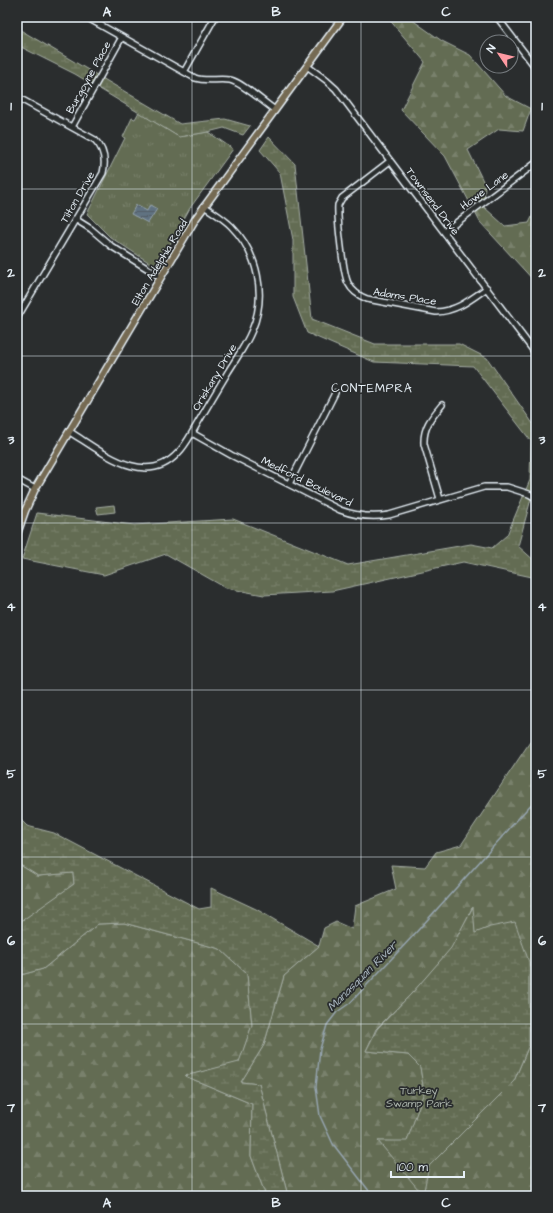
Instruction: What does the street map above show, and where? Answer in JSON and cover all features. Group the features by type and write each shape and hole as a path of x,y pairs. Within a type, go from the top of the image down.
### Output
{"main road":[{"name":"Elton Adelphia Road","path":"17,534 35,489 204,206 343,17"}],"street":[{"path":"86,17 198,79 226,80 236,82 275,110"},
{"path":"184,72 215,17"},
{"path":"497,17 536,68"},
{"name":"Burgoyne Place","path":"72,127 122,37"},
{"name":"Townsend Drive","path":"307,66 336,89 536,354"},
{"name":"Tilton Drive","path":"17,97 91,138 102,150 105,162 103,173 17,318"},
{"name":"Adams Place","path":"390,161 342,198 338,205 345,272 350,287 360,296 371,301 436,312 446,311 461,306 486,288"},
{"name":"Howe Lane","path":"444,232 536,163"},
{"name":"Oriskany Drive","path":"70,432 121,463 130,466 140,468 155,467 169,461 182,448 250,335 254,326 260,294 257,271 249,250 241,237 230,225 204,206"},
{"path":"75,219 91,229 110,246 161,277"},
{"path":"289,484 335,393"},
{"path":"440,499 424,444 424,438 426,426 442,405"},
{"name":"Medford Boulevard","path":"192,432 231,455 340,510 364,516 389,514 475,489 492,486 507,487 536,498"},
{"path":"17,478 35,489"}],"green space":[{"path":"408,17 442,41 470,55 479,65 479,74 487,74 506,96 531,109 523,131 499,129 468,150 485,185 484,207 505,226 529,223 536,209 536,283 480,222 445,156 401,110 425,62 388,18"},
{"path":"17,28 180,124 225,119 250,126 243,135 224,128 179,137 75,74 17,45"},
{"path":"139,112 179,137 208,132 233,149 190,208 160,262 153,265 110,237 87,214 125,138 123,137 132,118 135,119"},
{"path":"269,137 295,164 312,319 375,344 459,344 487,358 536,428 536,481 518,546 536,562 536,581 532,577 463,562 332,591 264,595 226,588 166,554 104,575 22,559 37,513 134,525 233,519 348,565 471,544 492,548 507,535 530,480 531,441 473,366 374,362 307,333 293,297 293,240 280,173 260,150"},
{"path":"114,505 115,512 98,514 96,507"},
{"name":"Turkey Swamp Park","path":"536,733 536,1196 288,1196 259,1084 241,1082 264,1045 284,976 319,946 324,928 336,922 352,929 355,906 396,889 391,865 425,867 436,852 461,845","holes":["472,908 475,934 490,927 529,962 529,1045 514,1081 428,1166 378,1141 407,1142 424,1092 420,1067 408,1055 366,1051 376,1029 413,992 452,948"]},
{"path":"17,816 27,826 54,833 199,909 211,907 211,888 256,909 319,946 284,976 264,1045 241,1082 259,1084 288,1196 266,1196 251,1156 252,1104 185,1076 239,1062 252,1025 247,974 220,949 124,923 98,924 43,969 17,976 17,924 74,884 73,873 38,876 17,863"},
{"path":"17,863 38,876 73,873 74,884 18,925 17,924"},
{"path":"473,907 475,933 490,927 515,922 529,962 529,1045 514,1081 429,1166 423,1195 378,1141 407,1141 424,1092 420,1067 408,1055 366,1051 377,1029 413,992 451,948"},
{"path":"124,923 220,949 247,974 252,1025 239,1063 185,1076 252,1104 251,1156 266,1196 17,1196 17,976 43,969 98,924"}],"water":[{"path":"136,205 147,211 150,205 157,209 148,223 131,214"}],"waterway":[{"name":"Manasquan River","path":"373,1196 333,1144 320,1116 316,1087 320,1049 327,1025 337,1012 350,1003 411,938 536,799"}],"district":[{"name":"CONTEMPRA","path":"372,388"}]}
